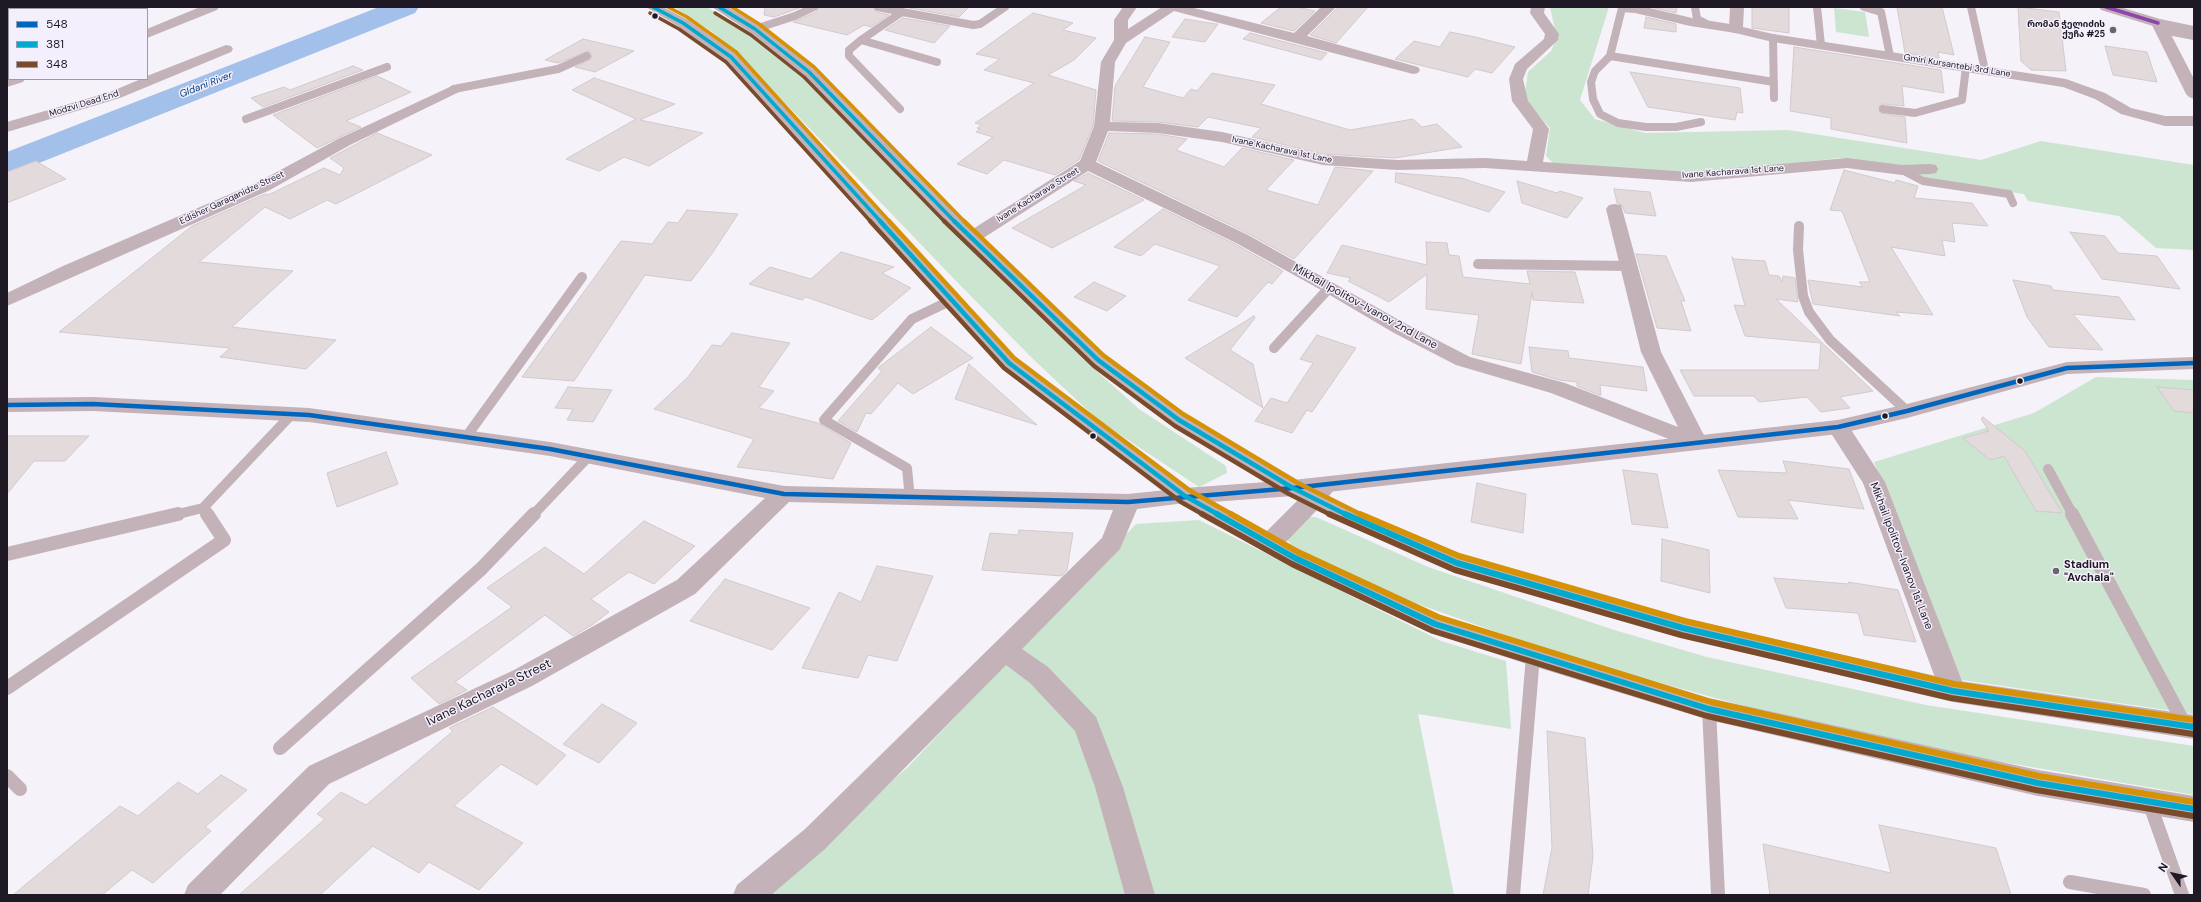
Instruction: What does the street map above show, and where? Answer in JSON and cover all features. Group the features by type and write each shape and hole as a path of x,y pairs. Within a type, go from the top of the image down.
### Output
{"main road":[{"path":"653,7 684,23 731,57 1009,363 1186,496 1295,558 1435,624 1533,656 1709,709 2038,783 2194,810"},
{"path":"719,7 755,28 809,72 970,238 1098,360 1179,420 1311,490 1357,520 1457,563 1683,628 1953,691 2189,726"},
{"path":"1269,544 1311,490"}],"street":[{"path":"148,34 212,7"},
{"path":"1121,40 1121,20 1130,7"},
{"path":"1173,7 1297,38 1413,70"},
{"name":"Ivane Kacharava Street","path":"970,238 1087,164 1102,126 1108,62 1121,40 1173,7"},
{"path":"1297,38 1329,7"},
{"path":"1534,167 1541,129 1520,100 1516,79 1520,67 1551,40 1552,34 1537,13 1538,7"},
{"path":"1736,29 1737,7"},
{"path":"2106,7 2160,26 2194,30"},
{"path":"2160,26 2194,94"},
{"name":"Gmiri Kursantebi 3rd Lane","path":"1736,29 1773,38 2066,83 2100,96 2126,111 2165,120 2194,121"},
{"name":"Modzvi Dead End","path":"7,127 114,95 226,49"},
{"name":"Edisher Garaqanidze Street","path":"7,300 70,270 264,186 344,142 454,89"},
{"name":"Ivane Kacharava 1st Lane","path":"1102,126 1158,128 1222,137 1323,160 1397,165 1485,163 1691,177 1847,163 1902,170 1930,169"},
{"name":"Mikhail Ipolitov-Ivanov 2nd Lane","path":"1087,164 1242,239 1330,287 1401,329 1463,361 1558,388 1697,443"},
{"path":"1615,209 1651,352 1697,443"},
{"path":"7,405 93,404 292,414 466,437 589,456 784,494 910,499 1128,502 1186,496 1311,490 1838,427 1907,411 2067,368 2194,363"},
{"name":"Mikhail Ipolitov-Ivanov 1st Lane","path":"1838,427 1874,482 1953,691"},
{"name":"Ivane Kacharava Street","path":"199,895 319,775 523,678 686,588 784,494"},
{"path":"748,895 815,839 1112,543 1128,502"},
{"path":"1005,651 1039,675 1086,724 1109,787 1140,895"}],"lane":[{"path":"755,28 796,16 814,7"},
{"path":"878,7 973,25 980,24 1005,7"},
{"path":"1695,7 1697,18 1705,23"},
{"path":"1817,7 1821,45"},
{"path":"1864,7 1881,12 1890,56"},
{"path":"1971,7 1985,70"},
{"path":"1701,122 1676,127 1646,127 1618,123 1600,114 1593,99 1591,82 1595,71 1610,56 1622,8 1636,9 1659,15 1736,29"},
{"path":"900,109 849,56 849,50 902,12"},
{"path":"2160,26 2194,36"},
{"path":"1773,38 1774,98"},
{"path":"861,40 937,62"},
{"path":"454,89 558,69 587,56"},
{"path":"1610,56 1774,82"},
{"path":"246,119 387,67"},
{"path":"1883,109 1916,113 1962,100 1966,67"},
{"path":"1902,170 1923,181 2009,194 2013,203"},
{"path":"1799,226 1798,250 1803,296 1809,312 1830,340 1907,411"},
{"path":"1478,264 1629,266"},
{"path":"466,437 582,278"},
{"path":"1274,348 1330,287"},
{"path":"910,499 907,468 824,420 912,319 952,300"},
{"path":"7,554 203,508 292,414"},
{"path":"280,748 481,569 589,456"},
{"path":"2048,469 2189,726"},
{"path":"7,688 224,540 203,508"},
{"path":"1513,895 1533,656"},
{"path":"1709,709 1718,895"},
{"path":"7,776 20,789"},
{"path":"2149,802 2182,895"},
{"path":"2070,882 2144,895"}],"green space":[{"path":"674,7 707,7 765,45 797,72 1026,304 1092,367 1139,409 1226,466 1227,473 1199,487 1098,420 1033,359 959,284 740,56 711,31"},
{"path":"1550,7 1609,7 1580,100 1595,119 1645,133 1788,130 1981,160 2041,141 2194,165 2194,250 2156,248 2119,216 2028,201 2024,194 1927,180 1900,167 1839,158 1706,173 1556,166 1546,156 1550,128 1524,100 1528,72 1551,51 1557,38"},
{"path":"1834,8 1865,12 1869,37 1836,32"},
{"name":"Stadium \"Avchala\"","path":"2096,377 2194,380 2194,714 1962,680 1874,462 2034,413"},
{"path":"1305,517 1316,517 1428,567 1611,629 1707,657 1926,705 2194,746 2194,795 1950,753 1792,719 1573,659 1398,597 1294,547 1286,539"},
{"path":"1199,520 1441,641 1506,661 1511,729 1418,714 1454,895 757,895 907,768 1136,524"}],"building":[{"path":"765,7 802,7 774,17 764,15"},
{"path":"819,7 873,7 877,12 889,15 871,27 864,25 847,35 793,22 816,12"},
{"path":"904,7 969,7 959,17"},
{"path":"1281,7 1297,7 1315,11 1294,31 1261,23"},
{"path":"1338,7 1368,7 1336,43 1310,35"},
{"path":"1650,7 1677,7 1676,13"},
{"path":"1752,7 1789,7 1789,33 1752,28"},
{"path":"1897,7 1942,7 1954,55 1938,52 1939,58 1905,53"},
{"path":"2018,7 2059,12 2066,71 2031,70 2021,61"},
{"path":"1033,13 1073,23 1063,30 1096,38 1074,60 1048,75 1096,90 1093,126 1079,160 1055,175 1004,160 987,174 957,164 993,137 976,132 980,129 977,128 982,125 975,123 1034,83 984,70 1000,59 976,54"},
{"path":"1646,17 1676,24 1676,32 1644,28"},
{"path":"903,18 950,26 934,43 885,30"},
{"path":"1185,19 1218,24 1205,42 1172,37"},
{"path":"1450,32 1515,47 1492,73 1475,69 1468,77 1395,59 1414,41 1440,47"},
{"path":"1250,33 1327,53 1321,60 1243,39"},
{"path":"1145,37 1170,42 1143,87 1183,98 1191,89 1197,91 1212,73 1275,85 1261,104 1350,130 1413,119 1422,127 1437,124 1462,147 1395,158 1323,154 1252,137 1261,128 1208,117 1198,127 1158,122 1112,121 1115,86"},
{"path":"583,39 634,51 595,72 575,67 591,59 592,54 588,51 558,63 545,60"},
{"path":"2105,46 2147,52 2157,82 2113,75"},
{"path":"1794,47 1941,70 1944,93 1902,86 1904,106 1884,104 1879,106 1880,113 1905,117 1907,143 1831,129 1831,118 1790,111"},
{"path":"353,66 363,70 263,107 251,98 284,87 290,90"},
{"path":"1630,72 1740,88 1743,113 1737,112 1735,120 1648,107"},
{"path":"377,76 411,92 346,121 361,127 317,148 273,115"},
{"path":"594,78 675,104 640,120 703,133 649,166 624,157 599,171 566,159 636,119 572,90"},
{"path":"377,133 432,155 336,204 327,200 290,219 265,207 199,262 293,271 232,327 336,340 306,369 220,357 230,348 59,332 192,226 265,194 268,195 324,168 340,175 344,168 330,158"},
{"path":"1109,133 1158,134 1187,139 1176,150 1224,167 1242,148 1294,160 1266,190 1318,205 1335,167 1373,171 1294,259 1249,234 1098,161"},
{"path":"36,161 66,179 7,203 7,172"},
{"path":"1844,170 1895,183 1896,180 1918,186 1914,198 1972,203 1988,226 1952,223 1955,242 1942,240 1945,256 1891,247 1933,315 1896,312 1900,316 1813,304 1808,280 1863,287 1859,282 1870,282 1842,211 1830,210"},
{"path":"1088,173 1144,200 1052,248 1012,228 1086,185 1074,181"},
{"path":"1396,173 1461,178 1505,192 1489,212 1395,182"},
{"path":"1517,181 1557,193 1560,191 1583,198 1567,218 1522,203"},
{"path":"1614,189 1650,192 1656,216 1625,213 1622,205 1617,203"},
{"path":"1163,209 1235,244 1283,271 1272,284 1268,282 1237,317 1188,300 1220,266 1155,244 1141,256 1114,247"},
{"path":"687,210 738,214 713,252 691,281 645,275 574,381 522,377 621,241 652,244 668,222 678,223"},
{"path":"2070,232 2105,236 2118,253 2157,256 2180,289 2102,279"},
{"path":"1426,242 1447,243 1449,255 1459,256 1463,277 1530,284 1527,271 1575,272 1584,303 1533,300 1532,292 1521,364 1472,354 1479,315 1426,309 1427,274 1389,302 1348,281 1351,278 1327,273 1342,245 1427,265"},
{"path":"841,252 894,267 882,273 911,288 872,320 806,297 802,300 749,284 770,267 811,279"},
{"path":"1636,254 1666,256 1685,301 1681,301 1691,331 1657,328"},
{"path":"1732,257 1734,259 1765,261 1769,275 1779,276 1782,282 1783,276 1795,278 1798,302 1776,299 1873,391 1840,397 1850,408 1821,412 1807,397 1759,402 1754,396 1694,396 1680,370 1819,370 1821,343 1745,336 1734,305 1745,306"},
{"path":"2013,280 2051,286 2053,290 2119,297 2135,320 2073,314 2103,350 2049,347 2027,317"},
{"path":"1094,282 1126,296 1107,311 1074,297"},
{"path":"1254,316 1255,318 1230,350 1253,364 1263,408 1185,358"},
{"path":"931,327 973,358 913,394 898,383 871,414 866,413 857,432 838,421 882,371 878,368"},
{"path":"732,333 790,343 759,387 774,391 759,408 818,423 851,443 833,479 737,467 754,439 654,409 688,377 712,345 721,346"},
{"path":"1317,335 1356,348 1312,412 1307,410 1292,433 1255,421 1271,398 1287,403 1313,363 1300,359"},
{"path":"1529,347 1568,351 1569,358 1643,367 1647,391 1600,385 1601,395 1599,395 1577,386 1577,382 1559,380 1532,372"},
{"path":"969,364 1037,425 955,399"},
{"path":"568,387 612,390 593,422 567,420 573,409 555,408"},
{"path":"2157,387 2194,390 2194,413 2174,411"},
{"path":"1983,417 2025,451 2062,513 2036,511 2004,456 1990,460 1963,438 1989,431 1981,419"},
{"path":"7,436 89,436 65,461 34,461 7,494"},
{"path":"386,452 398,484 337,507 327,473"},
{"path":"1783,461 1849,469 1864,509 1788,500 1798,519 1738,517 1718,470 1787,473"},
{"path":"1623,470 1657,474 1668,528 1632,524"},
{"path":"1477,483 1526,494 1523,533 1471,522"},
{"path":"644,521 695,546 654,584 629,572 591,599 609,612 592,625 573,636 545,615 455,682 467,690 439,704 411,678 512,607 487,588 545,547 584,574"},
{"path":"1019,530 1073,533 1067,570 1062,576 982,570 990,533 1018,535"},
{"path":"1662,539 1709,550 1710,593 1661,581"},
{"path":"877,566 933,576 897,661 868,655 858,678 802,668 839,592 861,602"},
{"path":"1774,578 1849,584 1848,582 1898,590 1916,642 1864,635 1858,613 1786,608"},
{"path":"725,579 810,608 772,650 690,621"},
{"path":"602,704 637,723 599,763 563,744"},
{"path":"493,707 566,755 537,785 501,764 454,806 523,843 479,890 429,862 419,873 373,846 320,895 239,895 325,819 317,814 341,792 366,805 453,731 449,728"},
{"path":"1547,731 1585,738 1593,857 1588,895 1543,895 1552,848"},
{"path":"221,775 247,790 205,827 211,831 153,883 132,870 102,895 13,895 120,806 138,816 178,782 198,794"},
{"path":"1879,825 1996,848 2011,895 1770,895 1763,844 1891,873"}],"waterway":[{"name":"Gldani River","path":"7,164 405,7"}],"transit line":[{"name":"381","path":"653,7 683,23 731,57 1009,363 1185,496 1295,558 1435,624 1709,709 2038,783 2194,809"},
{"path":"668,7 687,17 736,52 1014,358 1189,490 1298,552 1438,617 1711,702 2039,776 2194,802"},
{"name":"381","path":"719,7 755,29 809,72 971,238 1098,360 1179,420 1293,488 1357,520 1457,563 1683,628 1953,691 2194,727"},
{"path":"732,7 759,24 814,67 976,233 1103,355 1183,414 1296,482 1360,514 1459,556 1685,621 1954,684 2194,720"},
{"path":"2106,7 2158,23"},
{"name":"348","path":"650,13 679,29 726,62 1004,368 1181,502 1292,564 1433,631 1707,716 2036,790 2193,816"},
{"name":"348","path":"715,13 751,35 804,77 966,243 1094,366 1175,426 1289,494 1354,526 1455,570 1681,635 1951,698 2193,734"},
{"name":"548","path":"7,405 93,404 309,415 550,449 784,494 1128,502 1293,488 1838,427 1907,411 2067,368 2194,363"}],"place":[{"name":"რომან ჭელიძის ქუჩა #25","path":"2113,30"},
{"name":"Stadium \"Avchala\"","path":"2056,571"}]}
